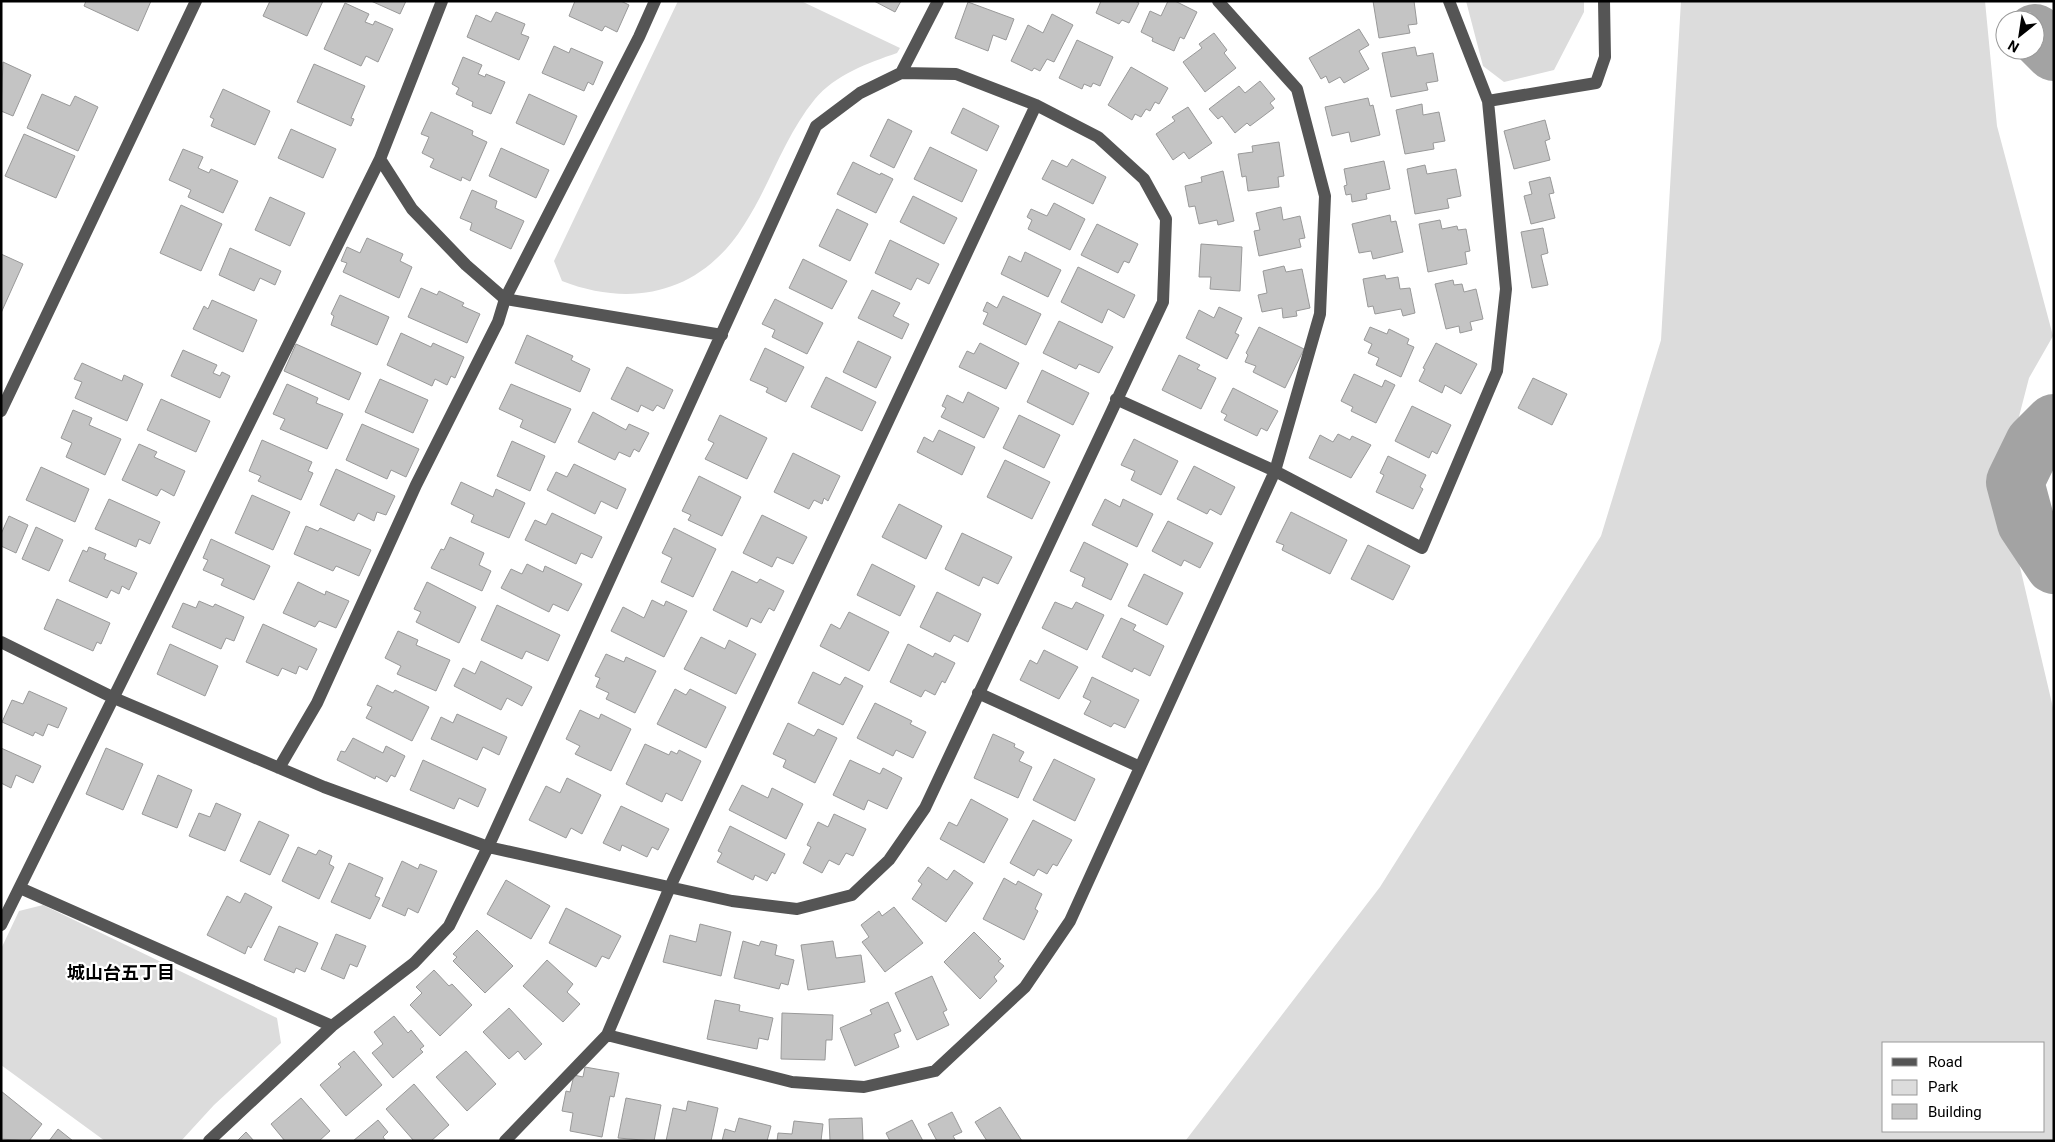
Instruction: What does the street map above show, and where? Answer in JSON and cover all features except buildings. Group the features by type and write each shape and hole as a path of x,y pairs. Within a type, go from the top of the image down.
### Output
{"street":[{"path":"1,411 196,1"},
{"path":"1,925 380,159 442,1"},
{"path":"280,768 317,703 416,485 498,322 506,299 639,37 654,1"},
{"path":"901,73 938,1"},
{"path":"607,1035 792,1082 864,1087 935,1071 1026,987 1070,921 1275,471 1320,314 1326,196 1297,88 1218,1"},
{"path":"1116,399 1275,471 1422,548 1496,371 1506,289 1488,101 1449,1"},
{"path":"1488,101 1596,83 1605,57 1604,1"},
{"path":"1,642 114,698 324,787 488,847 732,900 797,909 852,895 889,860 924,808 1163,302 1166,219 1144,180 1098,137 1036,106 956,74 901,73 860,93 816,126 488,847 448,926 414,963 332,1026 209,1141"},
{"path":"505,1141 607,1035 670,887 1036,106"},
{"path":"380,159 412,209 466,265 506,299 722,335"},
{"path":"978,693 1140,767"},
{"path":"20,888 332,1026"}],"green space":[{"path":"678,1 801,1 900,48 897,53 853,71 832,83 815,99 794,129 762,194 744,225 727,248 708,266 687,280 664,289 640,293 615,293 589,289 562,281 554,261"},
{"path":"1466,1 1584,1 1584,12 1554,70 1504,82 1483,66"},
{"path":"1681,1 1985,1 1997,126 2053,336 2029,378 2001,486 2054,712 2054,1141 1182,1141 1186,1140 1380,887 1601,536 1661,340"},
{"path":"43,905 277,1018 281,1043 214,1105 181,1141 105,1141 1,1065 1,949 19,911"}],"waterway":[{"path":"2045,43 2054,52"},
{"path":"2054,423 2034,443 2015,482 2026,523 2054,565"}],"district":[{"name":"城山台五丁目","path":"121,973"}]}
